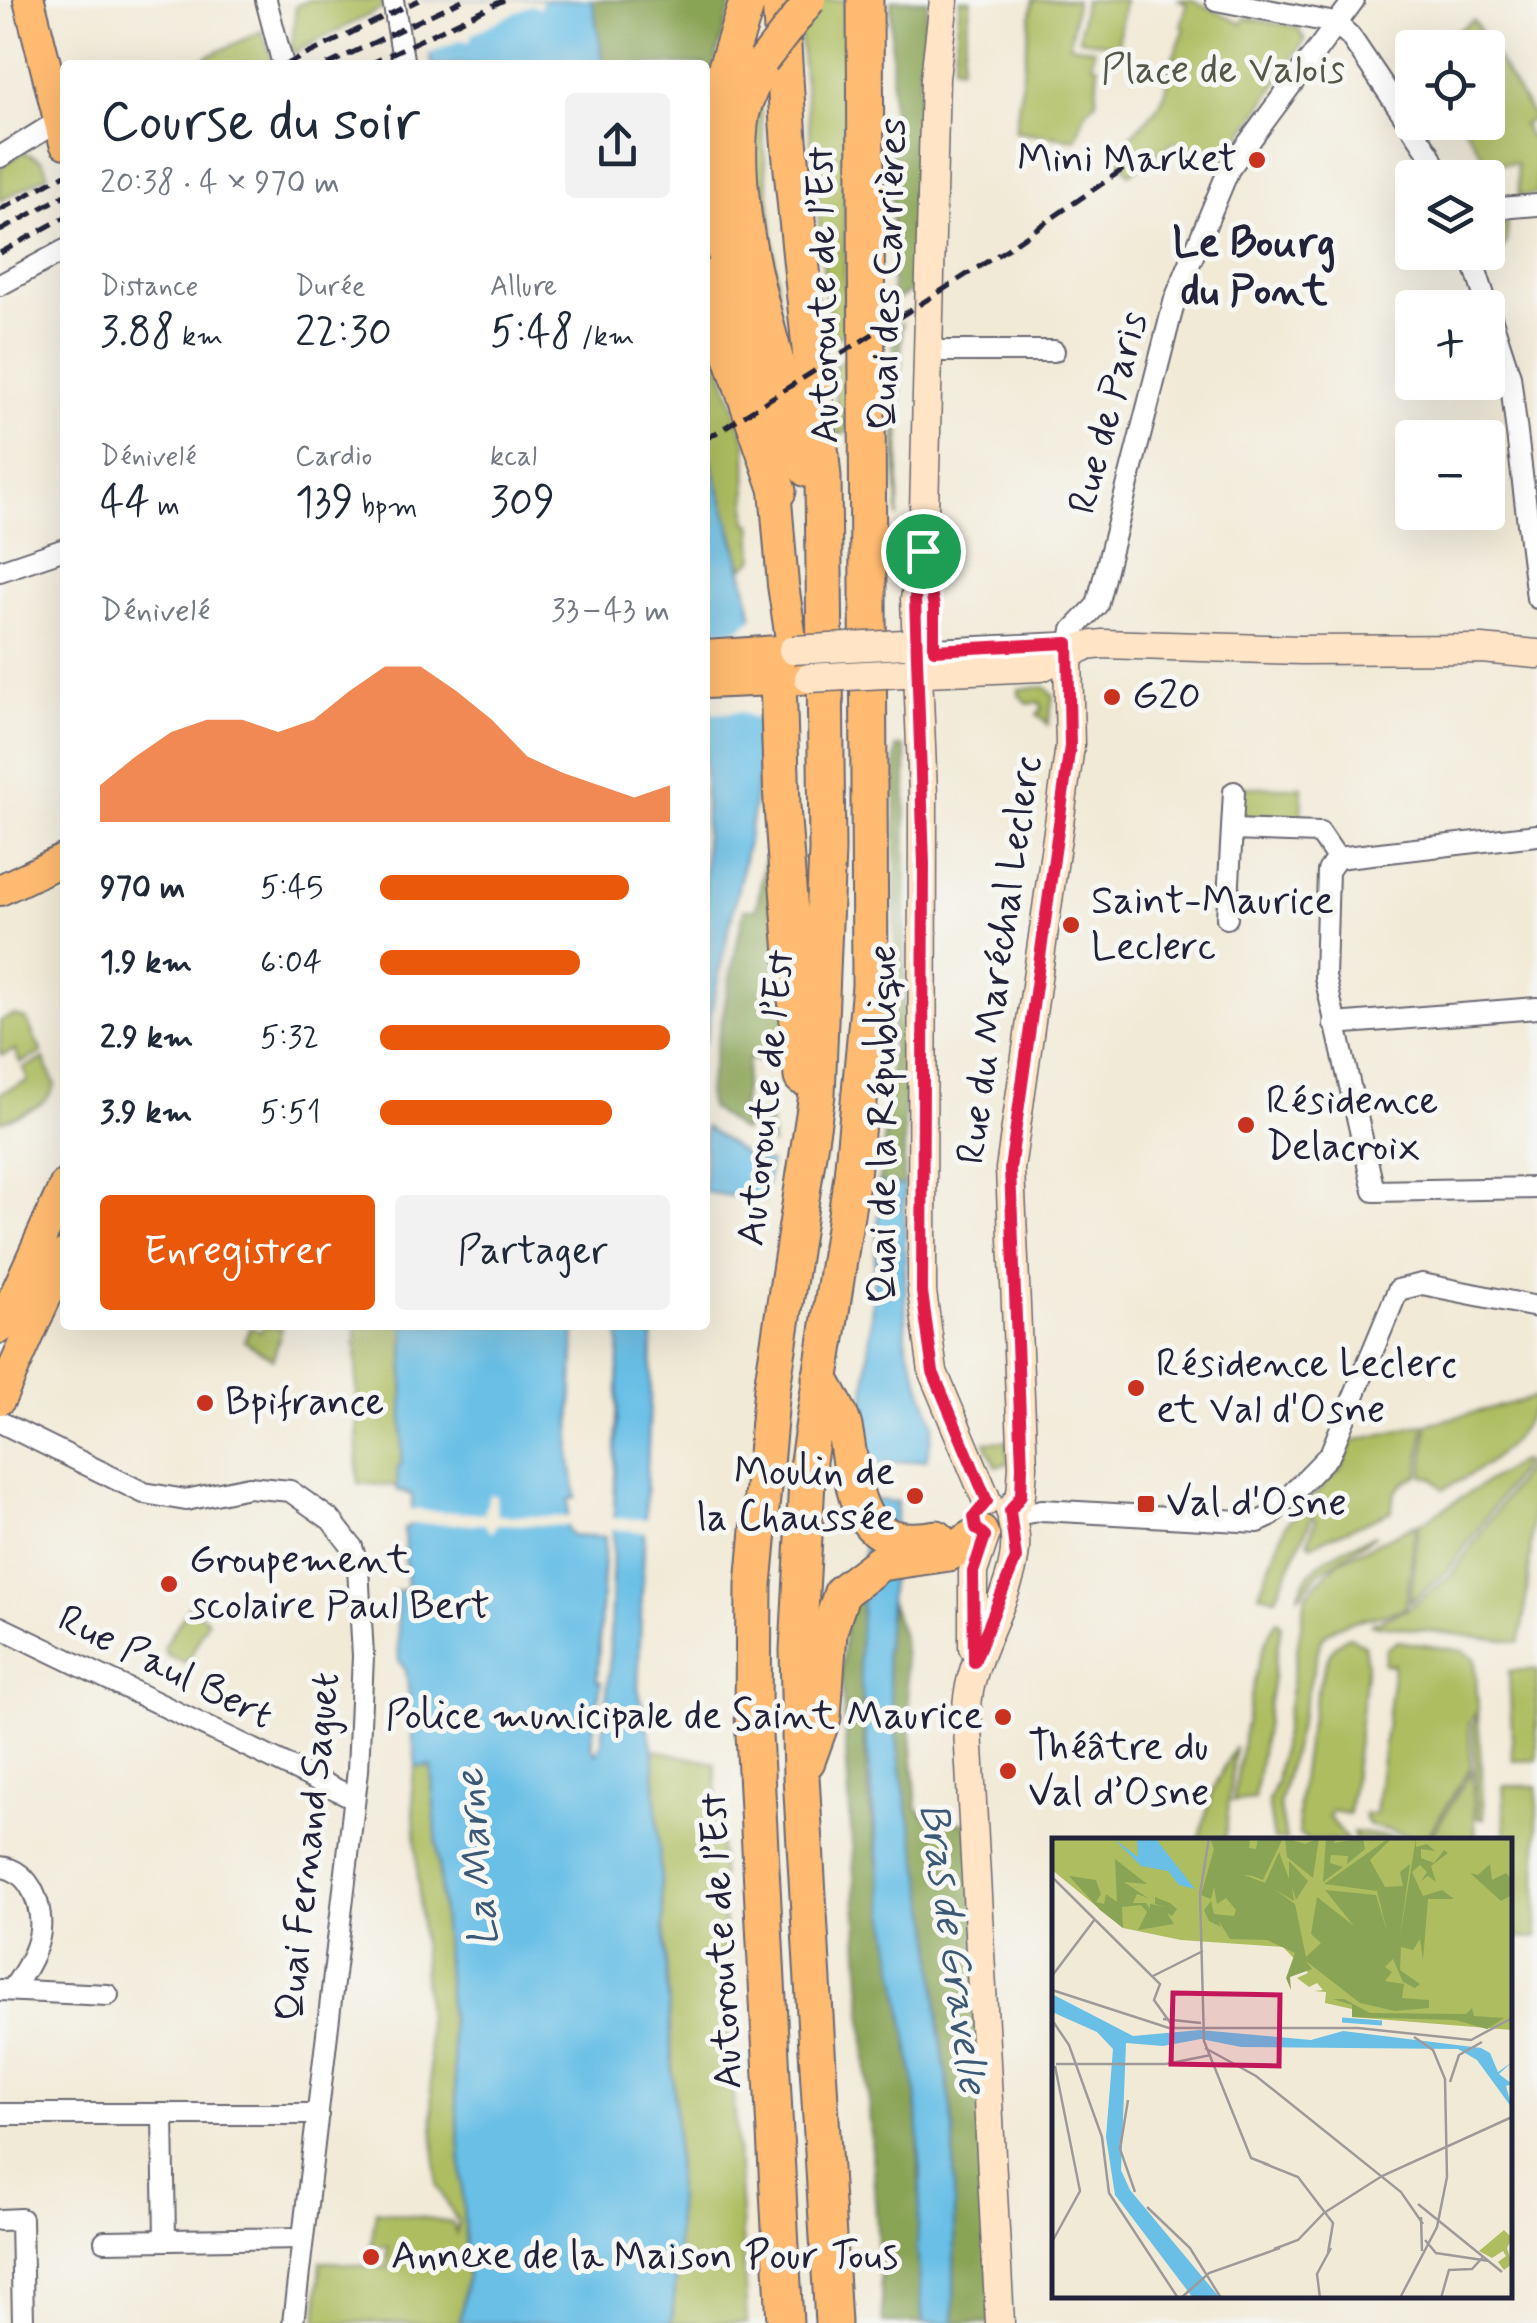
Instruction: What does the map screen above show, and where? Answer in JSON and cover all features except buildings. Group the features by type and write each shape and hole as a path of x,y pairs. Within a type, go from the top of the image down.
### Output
{"highway":[{"path":"710,117 748,0"},
{"name":"Autoroute de l’Est","path":"780,0 787,125 819,421 824,532 826,942 809,1159 764,1456 752,1650 785,2323"},
{"name":"Autoroute de l’Est","path":"833,2323 801,1776 798,1650 802,1524 852,1176 866,1048 872,932 865,0"},
{"path":"755,74 741,114 738,158 744,200 760,287 824,532"},
{"path":"710,293 778,491"},
{"path":"789,665 781,766 809,1159"},
{"path":"820,1378 843,1424 850,1485 864,1516 897,1538 924,1540 994,1520"},
{"path":"801,1776 824,1717 829,1631 842,1592 880,1563 949,1552 994,1520"}],"main road":[{"path":"29,0 60,123"},
{"path":"789,665 778,491 758,364 723,261 714,211 714,174 722,127 755,74 810,0"},
{"name":"Quai des Carrières","path":"918,659 915,598 923,551 935,78 944,0"},
{"path":"710,657 789,665 918,659 1041,667 1068,650 1103,644 1482,649 1537,654"},
{"name":"Rue du Maréchal Leclerc","path":"974,1662 973,1572 994,1520 1021,1495 1010,1169 1070,746 1068,650"},
{"name":"Quai de la République","path":"918,659 936,704 923,795 924,1323 933,1372 994,1520"},
{"path":"710,682 789,665"},
{"path":"0,890 60,861"},
{"path":"0,900 60,880"},
{"path":"0,1328 60,1197"},
{"path":"0,1398 60,1265"},
{"name":"Rue du Maréchal Leclerc","path":"994,1520 1016,1558 974,1662 968,1688 968,1730 1000,2323"}],"street":[{"path":"266,0 282,60"},
{"path":"1216,0 1335,23 1350,36 1432,160"},
{"name":"Rue de Paris","path":"1068,650 1077,624 1097,606 1175,299 1229,169 1354,0"},
{"path":"394,7 403,60"},
{"path":"0,157 60,132"},
{"path":"1505,209 1537,206"},
{"path":"0,285 60,253"},
{"path":"1476,270 1510,376 1537,598"},
{"path":"927,350 1054,352"},
{"path":"0,571 60,551"},
{"path":"1228,918 1234,792"},
{"path":"1232,830 1320,832 1338,858"},
{"path":"1537,835 1338,858 1328,871 1324,977 1374,1191 1537,1188"},
{"path":"1334,1024 1537,1008"},
{"path":"994,1520 1042,1510 1258,1522 1268,1517 1330,1454 1398,1290 1422,1284 1537,1307"},
{"name":"Quai Fernand Saguet","path":"0,1422 144,1493 186,1500 249,1487 290,1491 340,1531 352,1548 359,1585 362,1656 354,1798 294,2323"},
{"name":"Rue Paul Bert","path":"0,1627 354,1798"},
{"path":"0,1867 10,1868 31,1884 39,1913 40,1936 6,1989 108,1995"},
{"path":"0,2114 318,2114"},
{"path":"163,2115 165,2240"},
{"path":"0,2220 21,2220 23,2323"},
{"path":"105,2242 302,2238"}],"green space":[{"path":"309,0 382,0 385,7 291,54 296,6"},
{"path":"592,0 733,0 710,77 710,60 603,60"},
{"path":"821,0 845,0 845,332 831,341 799,27"},
{"path":"891,0 928,0 921,54 914,289 892,303"},
{"path":"960,0 971,0 961,67 954,66"},
{"path":"1033,0 1076,0 1070,45 1094,49 1092,64 1098,66 1096,101 1085,112 1076,139 1015,131"},
{"path":"1084,0 1124,0 1118,45 1079,39"},
{"name":"Place de Valois","path":"1179,0 1193,0 1242,24 1245,18 1297,27 1305,40 1223,165 1210,152 1175,141 1129,174 1115,154 1165,93 1168,82 1164,80 1185,28 1181,26 1187,5"},
{"path":"1473,20 1479,30 1458,30"},
{"path":"262,31 274,60 201,60"},
{"path":"1505,71 1534,118 1523,125 1530,138 1537,134 1537,194 1519,196 1516,163 1485,160 1473,140 1505,140"},
{"path":"758,85 783,349 748,198"},
{"path":"24,152 43,161 48,175 0,201 0,167"},
{"path":"902,323 898,518 893,329"},
{"path":"710,330 746,443 747,523 752,524 754,559 743,568 710,458"},
{"path":"847,358 847,432 838,435 834,366"},
{"path":"1045,687 1053,696 1048,725 1037,715 1042,709 1040,702 1028,704 1019,695 1019,689"},
{"path":"896,747 904,747 906,759 904,1204 877,1197 892,1029"},
{"path":"1240,787 1302,787 1301,825 1244,822 1239,816"},
{"path":"769,839 789,1024 781,1064 748,1059 741,1111 770,1117 772,1144 749,1122 743,1132 710,1108 710,1078 744,909 756,909"},
{"path":"14,1015 26,1019 42,1053 20,1063 15,1050 2,1055 0,1051 0,1021"},
{"path":"44,1059 55,1085 51,1093 32,1109 0,1122 0,1093 28,1081 23,1068"},
{"path":"250,1330 281,1330 273,1359 244,1341"},
{"path":"356,1330 405,1330 402,1463 398,1467 397,1486 358,1483"},
{"path":"1537,1397 1522,1428 1488,1463 1443,1489 1433,1478 1423,1476 1427,1424"},
{"path":"1424,1424 1419,1475 1398,1488 1392,1511 1311,1545 1308,1540 1316,1520 1312,1517 1276,1597 1259,1594 1286,1524 1342,1467 1353,1441"},
{"path":"1007,1441 1008,1463 996,1467 985,1442"},
{"path":"1520,1461 1525,1462 1448,1571 1410,1602 1419,1524"},
{"path":"1529,1464 1530,1552 1519,1642 1370,1624 1406,1610 1451,1575"},
{"path":"1416,1524 1406,1607 1349,1622 1321,1639 1279,1804 1286,1838 1274,1838 1268,1801 1276,1782 1306,1594 1339,1561"},
{"path":"1376,1535 1320,1572 1298,1597 1310,1574 1329,1557"},
{"path":"857,1590 863,1592 862,1699 871,1809 915,2078 923,2323 883,2323 841,1673 845,1625"},
{"path":"890,1602 903,1638 917,1807 932,1823 975,1822 991,2323 954,2323 954,2130 939,2027 932,1926 903,1784 885,1654"},
{"path":"189,1606 208,1620 189,1659 183,1662 167,1655 164,1647"},
{"path":"1277,1621 1281,1624 1254,1799 1233,1801 1255,1678 1261,1654"},
{"path":"1350,1636 1364,1645 1367,1663 1349,1814 1332,1811 1328,1816 1345,1838 1306,1838 1299,1834 1298,1817 1302,1768 1325,1665 1340,1642"},
{"path":"1398,1641 1463,1651 1475,1658 1478,1710 1469,1723 1471,1766 1427,1838 1371,1826 1365,1820 1365,1814 1375,1814 1394,1665 1384,1664 1386,1649"},
{"path":"1537,1669 1537,1760 1513,1761 1509,1671"},
{"path":"1478,1715 1484,1818 1478,1818 1473,1724"},
{"path":"1235,1746 1225,1838 1200,1838 1213,1790"},
{"path":"653,1750 715,1763 747,2323 671,2323 677,2272 676,2128"},
{"path":"431,1766 467,2274 460,2323 317,2323 321,2261 386,2268 388,2247 371,2245 376,2211 452,2222 456,2233 458,2222 437,2186 412,1783 416,1767"},
{"path":"1472,1770 1476,1838 1430,1838"},
{"path":"1503,1786 1537,1786 1537,1937 1512,1938 1512,1838 1506,1838"},
{"path":"1353,1832 1400,1838 1354,1838"}],"water":[{"path":"421,0 592,0 603,60 431,60"},
{"path":"710,458 736,546 762,688 754,805 710,1014"},
{"path":"710,1130 750,1158 770,1163 764,1201 710,1193"},
{"path":"881,1183 904,1186 906,1343 934,1424 926,1460 860,1465"},
{"name":"La Marne","path":"405,1330 575,1330 570,1454 576,1497 569,1499 567,1529 572,1535 605,1537 597,1681 601,1682 591,1745 596,1754 602,1743 609,1673 620,1330 653,1330 638,1688 653,1750 676,2128 677,2272 671,2323 460,2323 467,2274 431,1766 416,1767 406,1669 399,1662 397,1591 407,1590 404,1529 412,1524 412,1495 397,1490 398,1467 402,1463"},
{"name":"Bras de Gravelle","path":"866,1499 897,1502 885,1654 903,1784 932,1926 939,2027 954,2130 954,2323 923,2323 917,2246 921,2177 916,2091 880,1876 859,1661"}],"pier":[{"path":"416,0 542,0 540,8 531,5 472,34 470,42 461,40 425,56"},
{"path":"757,604 767,724 740,712 710,714 710,632 739,629 756,615"},
{"path":"489,1494 496,1496 497,1515 573,1517 572,1526 497,1524 492,1533 484,1524 402,1524 407,1523 407,1509 484,1514"},
{"path":"609,1518 649,1519 649,1532 609,1529"}],"railway":[{"path":"295,60 419,0"},
{"path":"337,60 462,0"},
{"path":"378,60 504,0"},
{"path":"710,437 1004,251 1125,168"},
{"path":"0,210 60,177"},
{"path":"0,231 60,198"},
{"path":"0,253 60,220"}],"place":[{"name":"Mini Market","path":"1257,160"},
{"name":"G20","path":"1112,697"},
{"name":"Saint-Maurice Leclerc","path":"1071,925"},
{"name":"Résidence Delacroix","path":"1246,1125"},
{"name":"Résidence Leclerc et Val d'Osne","path":"1136,1388"},
{"name":"Bpifrance","path":"205,1403"},
{"name":"Moulin de la Chaussée","path":"915,1496"},
{"name":"Val d'Osne","path":"1146,1504"},
{"name":"Groupement scolaire Paul Bert","path":"169,1584"},
{"name":"Police municipale de Saint Maurice","path":"1003,1717"},
{"name":"Théâtre du Val d’Osne","path":"1008,1771"},
{"name":"Annexe de la Maison Pour Tous","path":"371,2257"}],"district":[{"name":"Le Bourg du Pont","path":"1254,268"}],"route":[{"path":"923,551 934,607 934,650 1068,643 1072,702 1070,746 1010,1169 1022,1486 1010,1511 1018,1553 974,1662 973,1572 985,1536 976,1528 974,1517 978,1507 987,1501 979,1472 933,1372 922,1292 924,864 915,598 923,551"}]}
